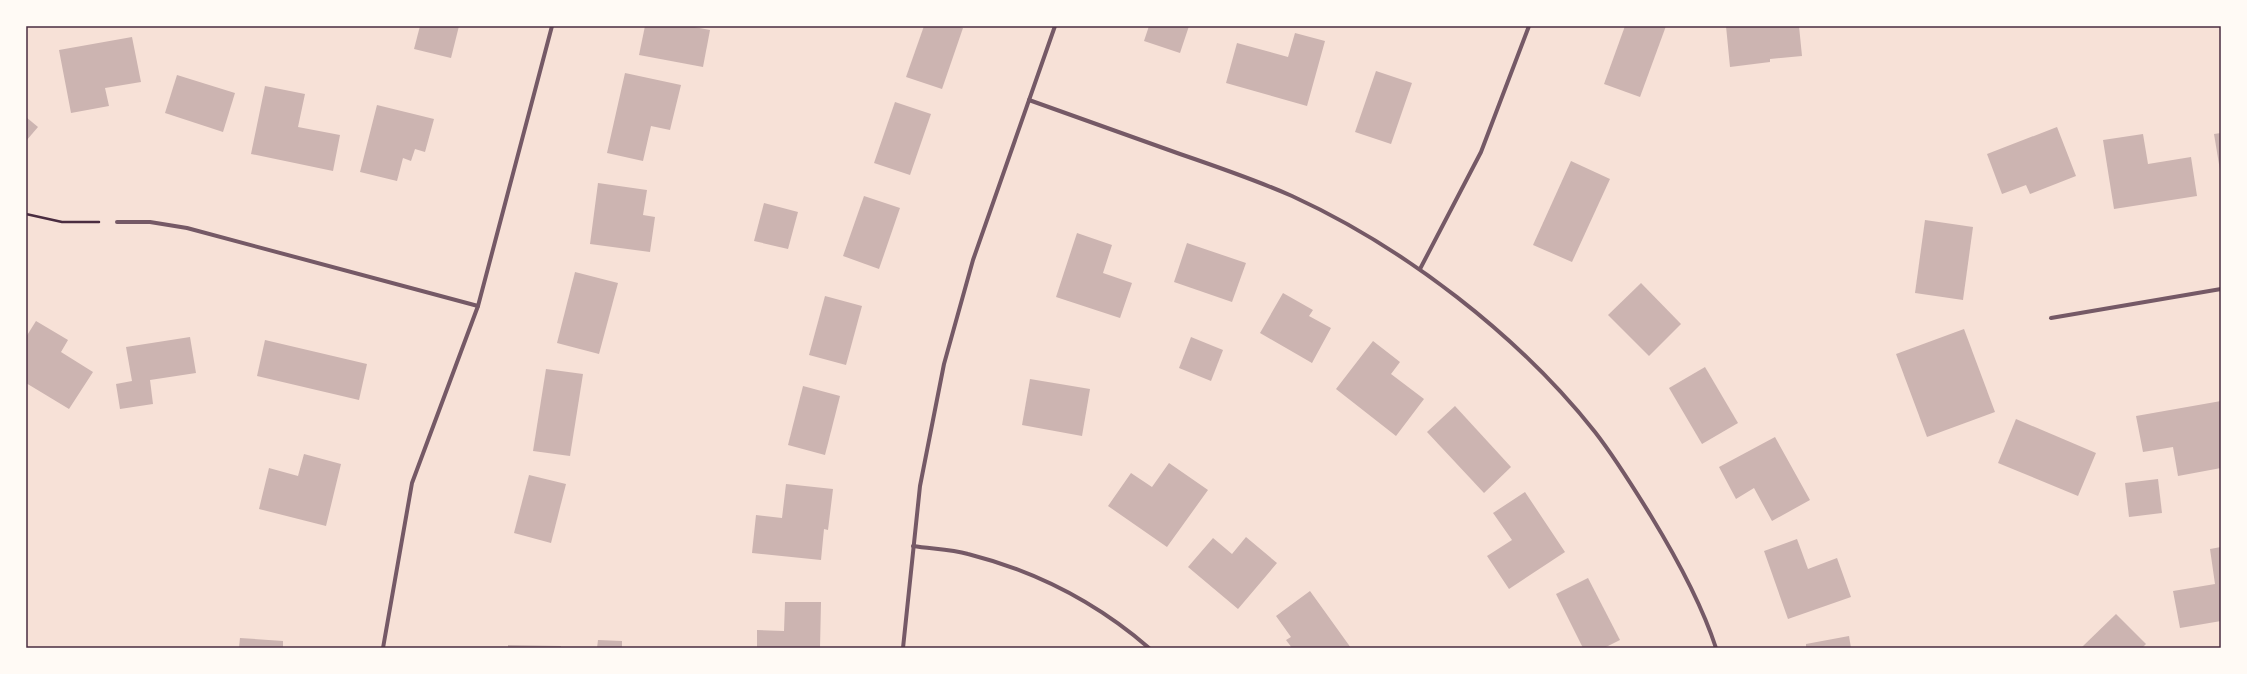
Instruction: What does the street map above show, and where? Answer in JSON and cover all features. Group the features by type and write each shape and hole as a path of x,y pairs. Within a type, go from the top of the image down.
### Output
{"street":[{"path":"383,648 412,483 478,306 552,26"},
{"path":"903,648 922,471 944,364 973,260 1055,26"},
{"path":"1420,269 1481,152 1529,26"},
{"path":"1029,100 1231,172 1292,196 1357,230 1420,269 1512,344 1561,392 1594,431 1624,471 1669,546 1693,594 1716,648"},
{"path":"117,222 150,222 187,228 478,306"},
{"path":"2051,318 2221,289"},
{"path":"913,546 967,553 1041,578 1097,608 1150,648"}],"path":[{"path":"26,214 62,222 117,222"}],"building":[{"path":"420,26 459,26 451,58 414,49"},
{"path":"645,26 689,26 710,30 703,67 639,55"},
{"path":"924,26 956,26 963,28 942,89 906,77"},
{"path":"1149,26 1189,26 1180,53 1144,41"},
{"path":"1625,26 1666,26 1640,97 1604,84"},
{"path":"1726,26 1799,26 1802,56 1770,59 1770,62 1730,67"},
{"path":"1295,33 1325,41 1307,106 1226,83 1237,43 1288,57"},
{"path":"132,37 141,82 105,88 109,106 71,113 59,50"},
{"path":"1376,71 1412,83 1391,144 1355,132"},
{"path":"625,73 681,85 670,130 651,126 643,161 607,153"},
{"path":"177,75 235,93 223,132 165,113"},
{"path":"265,86 305,94 298,127 340,135 333,171 251,154"},
{"path":"895,102 931,114 910,175 874,163"},
{"path":"377,105 434,119 425,152 415,149 411,161 403,158 397,181 360,172"},
{"path":"26,117 38,127 26,141"},
{"path":"2057,127 2076,176 2030,194 2026,185 2002,194 1987,154"},
{"path":"2221,133 2221,170 2220,170 2214,134"},
{"path":"2143,134 2148,164 2191,157 2197,196 2114,209 2103,140"},
{"path":"1571,161 1610,179 1572,262 1533,245"},
{"path":"598,183 647,190 643,215 655,217 650,252 590,244"},
{"path":"864,196 900,208 879,269 843,256"},
{"path":"764,203 798,212 788,249 754,241"},
{"path":"1925,220 1973,227 1963,300 1915,293"},
{"path":"1077,233 1112,245 1103,273 1132,283 1120,318 1056,297"},
{"path":"1187,243 1246,263 1232,302 1174,282"},
{"path":"575,272 618,283 599,354 557,343"},
{"path":"1641,283 1681,324 1649,356 1608,315"},
{"path":"1283,293 1313,310 1309,316 1331,328 1312,363 1260,333"},
{"path":"825,296 862,306 846,365 809,355"},
{"path":"36,321 68,340 61,352 93,372 69,409 26,383 26,337"},
{"path":"1964,329 1995,412 1927,437 1896,354"},
{"path":"190,337 196,373 150,380 153,404 120,409 116,384 132,381 126,347"},
{"path":"1191,337 1223,350 1211,381 1179,368"},
{"path":"265,340 367,364 359,400 257,376"},
{"path":"1373,341 1400,362 1391,374 1424,399 1396,436 1336,389"},
{"path":"1705,367 1738,423 1702,444 1669,388"},
{"path":"546,369 583,374 570,456 533,451"},
{"path":"1030,379 1090,389 1082,436 1022,425"},
{"path":"803,386 840,396 825,455 788,445"},
{"path":"2221,401 2221,468 2178,476 2173,447 2143,452 2136,416"},
{"path":"1455,406 1511,467 1484,493 1427,432"},
{"path":"2016,419 2096,453 2078,496 1998,463"},
{"path":"1775,437 1810,500 1772,521 1754,488 1736,499 1719,467"},
{"path":"304,454 341,464 326,526 259,509 269,468 298,476"},
{"path":"1169,463 1208,490 1167,547 1108,506 1131,473 1152,487"},
{"path":"529,475 566,484 551,543 514,533"},
{"path":"2158,479 2162,513 2129,517 2125,483"},
{"path":"786,484 833,489 828,530 824,529 821,560 752,553 756,515 782,518"},
{"path":"1525,492 1565,552 1509,589 1487,556 1512,540 1493,513"},
{"path":"1246,537 1277,563 1238,609 1188,567 1213,538 1232,554"},
{"path":"1797,539 1808,569 1837,558 1851,597 1788,619 1764,551"},
{"path":"2221,547 2221,621 2180,628 2173,591 2215,584 2210,549"},
{"path":"1588,578 1620,640 1604,648 1583,648 1556,594"},
{"path":"1310,591 1351,648 1292,648 1286,640 1291,637 1276,616"},
{"path":"785,602 821,602 820,648 757,648 757,630 784,631"},
{"path":"2116,614 2146,644 2142,648 2081,648"},
{"path":"1849,636 1851,648 1806,648 1806,644"},
{"path":"240,638 283,641 283,648 239,648"},
{"path":"598,640 622,641 622,648 597,648"},
{"path":"508,645 561,646 561,648 508,648"}]}
